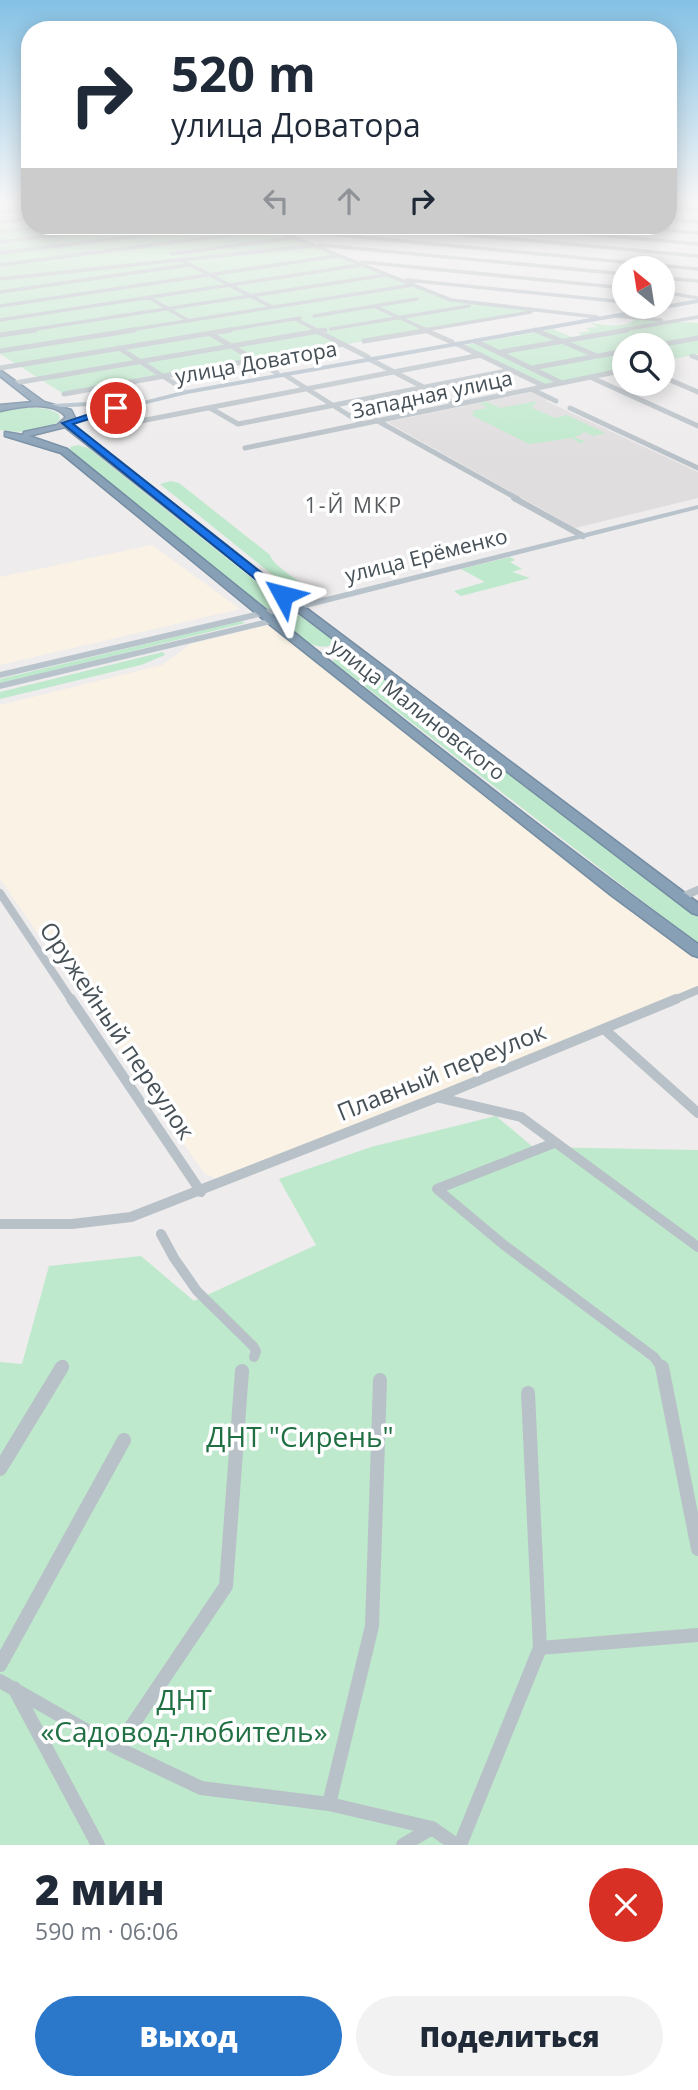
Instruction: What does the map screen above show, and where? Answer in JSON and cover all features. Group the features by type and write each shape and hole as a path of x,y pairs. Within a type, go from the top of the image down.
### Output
{"highway":[{"path":"0,370 42,405"},
{"path":"0,398 26,393"},
{"path":"0,408 53,406"},
{"name":"улица Малиновского","path":"53,406 68,412 68,422 92,443 298,607 698,910"},
{"path":"2,434 47,431 68,422"},
{"name":"улица Малиновского","path":"2,434 58,448 616,892 698,952"},
{"path":"58,448 92,443"},
{"path":"312,652 333,650 346,643"},
{"path":"324,661 339,654 358,652"}],"main road":[{"path":"676,302 698,299"},
{"name":"улица Доватора","path":"676,304 698,299"},
{"name":"улица Доватора","path":"53,406 100,407 612,314"},
{"name":"улица Доватора","path":"454,343 612,317"},
{"name":"улица Доватора","path":"68,422 100,407 183,389 281,374"}],"street":[{"path":"0,292 35,287"},
{"path":"0,306 129,287"},
{"path":"130,287 189,321"},
{"path":"0,320 217,287"},
{"path":"234,287 272,307"},
{"path":"0,335 310,287"},
{"path":"336,287 352,295"},
{"path":"0,351 390,287"},
{"path":"420,287 451,300 597,317"},
{"path":"456,287 612,301"},
{"path":"29,288 99,335"},
{"path":"676,295 698,299"},
{"path":"314,316 417,299"},
{"path":"15,383 478,304"},
{"path":"374,306 545,386"},
{"path":"364,341 543,309"},
{"path":"501,352 698,317"},
{"path":"0,370 298,319 325,331 343,344 456,404"},
{"path":"650,319 698,323"},
{"path":"535,330 597,356"},
{"path":"209,334 307,388 361,423"},
{"path":"675,342 698,338"},
{"path":"475,341 562,383"},
{"path":"64,394 343,344"},
{"path":"119,348 183,389"},
{"path":"532,368 612,353"},
{"path":"115,426 481,355"},
{"path":"210,408 235,424 512,370"},
{"name":"Западная улица","path":"245,448 612,373"},
{"path":"590,377 698,426"},
{"path":"675,382 698,392"},
{"path":"531,389 556,401"},
{"path":"570,408 698,468"},
{"path":"376,420 583,536"},
{"name":"улица Ерёменко","path":"0,686 250,626 298,607 698,507"},
{"name":"улица Ерёменко","path":"0,675 240,618 268,617"},
{"path":"240,618 248,621 250,626"},
{"path":"682,897 698,890"},
{"name":"Оружейный переулок","path":"0,893 201,1192"},
{"name":"Плавный переулок","path":"0,1224 72,1224 131,1217 201,1192 698,990"},
{"path":"604,1028 698,1113"},
{"path":"438,1097 521,1117 698,1247"},
{"path":"554,1143 437,1189 503,1245 654,1357 662,1366 698,1549"},
{"path":"161,1234 175,1265 224,1321 252,1343 256,1351 254,1357"},
{"path":"0,1469 63,1365"},
{"path":"117,1748 226,1586 242,1370"},
{"path":"328,1804 372,1626 380,1380"},
{"path":"6,1684 117,1748 201,1788 328,1804 432,1828 458,1845 540,1648 528,1393"},
{"path":"0,1665 124,1440"},
{"path":"540,1648 698,1635"},
{"path":"6,1684 98,1845"},
{"path":"403,1845 432,1828"}],"shaded area":[{"path":"532,392 698,472 698,498 575,528 387,422"},
{"path":"152,545 240,609 0,665 0,577"},
{"path":"272,624 698,959 698,991 236,1177 215,1178 204,1173 0,879 0,705 162,665 191,644"}],"green space":[{"path":"0,287 419,287 450,299 546,309 64,394 0,354"},
{"path":"636,319 698,323 698,354 675,359 675,333 612,333 612,372 542,386 460,346 553,329 574,338 582,335 578,333 590,331 586,328 598,327 589,323 619,325"},
{"path":"537,401 532,408 555,418 567,415 605,433 593,436 583,431 574,437 586,442 580,443 572,438 529,444 471,415 475,414 472,411 487,408 480,403 487,402 500,408"},
{"path":"27,407 48,409 59,414 60,420 32,431 0,430 0,411"},
{"path":"78,445 88,448 287,606 267,611 70,450 70,447"},
{"path":"171,481 179,483 270,555 278,565 318,598 309,600 300,597 160,484"},
{"path":"510,557 515,560 510,562 522,569 512,572 530,578 461,596 454,591 485,582 461,569"},
{"path":"291,609 334,641 334,644 326,647 309,643 271,614"},
{"path":"241,621 245,623 0,684 0,679"},
{"path":"163,652 165,655 141,665 0,699 0,692"},
{"path":"340,655 355,655 698,917 698,944 332,661"},
{"path":"496,1116 533,1147 698,1150 698,1845 0,1845 0,1362 22,1364 49,1266 141,1256 194,1301 316,1245 279,1179 371,1147"}],"district":[{"name":"1-Й МКР","path":"354,505"}],"route":[{"path":"116,408 66,423 283,595"}],"park label":[{"name":"ДНТ \"Сирень\"","path":"300,1436"},
{"name":"ДНТ «Садовод-любитель»","path":"184,1715"}]}
